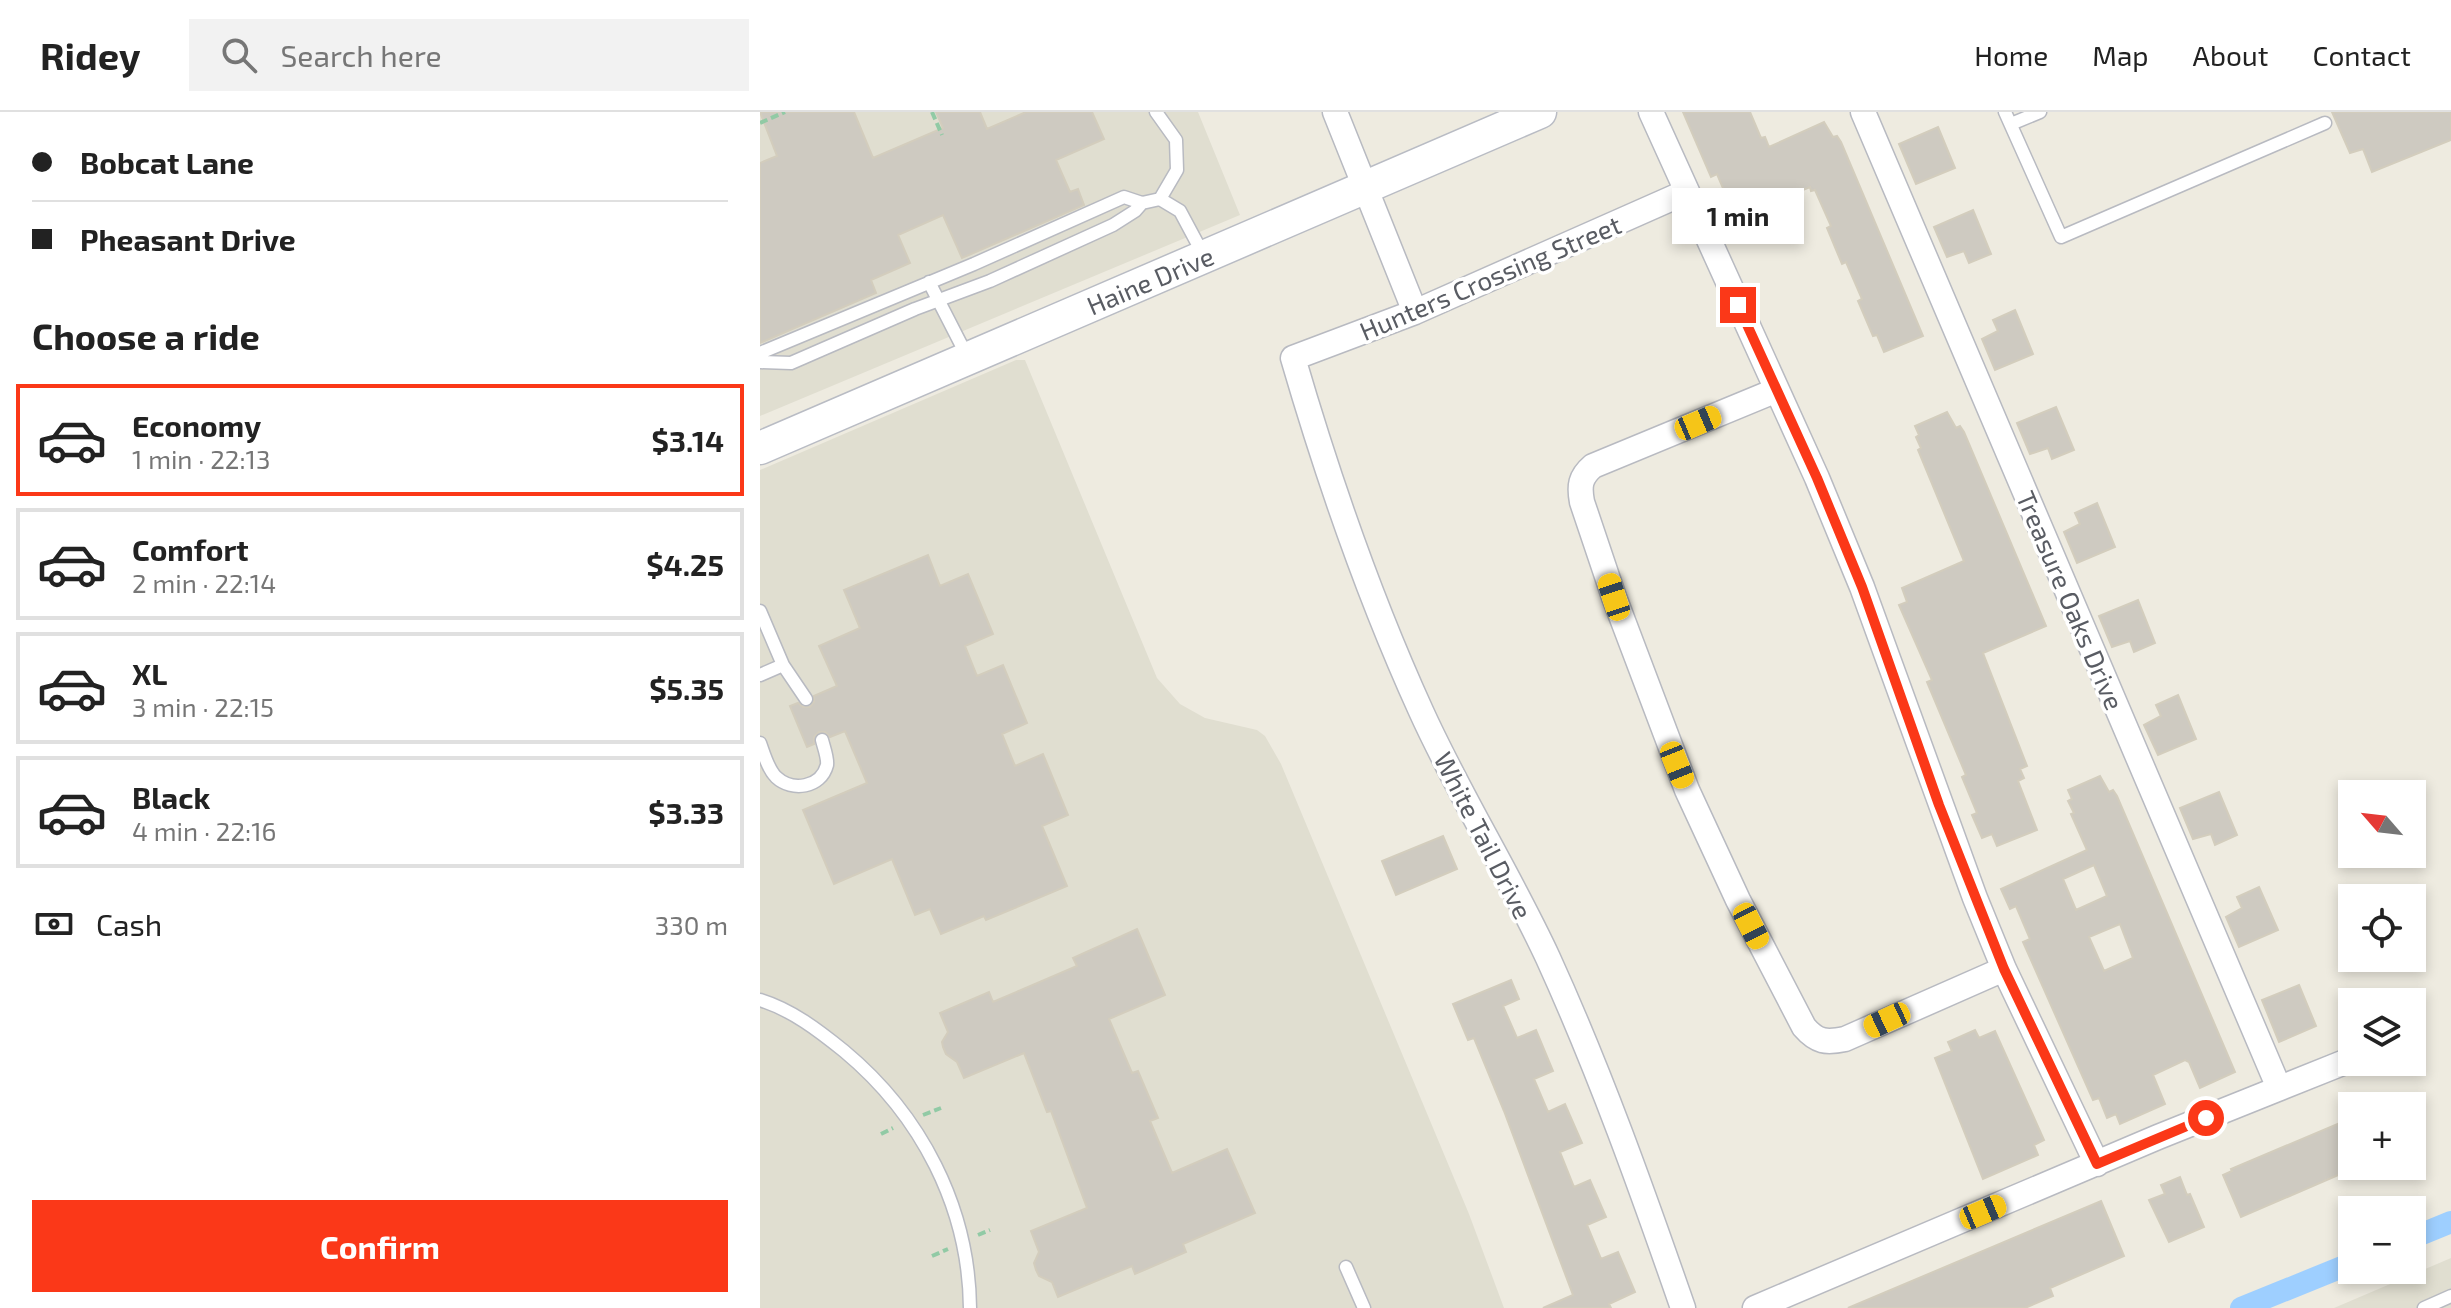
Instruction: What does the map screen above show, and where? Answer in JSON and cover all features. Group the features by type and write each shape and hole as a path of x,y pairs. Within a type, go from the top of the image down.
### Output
{"street":[{"path":"1335,112 1415,312"},
{"name":"Haine Drive","path":"760,448 1540,112"},
{"path":"1651,112 1817,478 1862,587 1939,805 2004,969 2097,1164"},
{"name":"Treasure Oaks Drive","path":"1863,112 2279,1088"},
{"name":"Hunters Crossing Street","path":"1293,358 1415,312 1686,192"},
{"name":"White Tail Drive","path":"1293,358 1338,503 1387,631 1426,722 1560,986 1634,1168 1683,1308"},
{"path":"1777,390 1593,466 1583,475 1580,488 1582,502 1647,690 1714,851 1804,1027 1815,1040 1830,1042 1845,1039 2004,969"},
{"path":"1755,1308 2338,1065"}],"lane":[{"path":"1156,112 1176,140 1177,170 1160,199"},
{"path":"2040,112 2008,118 2061,237 2325,123"},
{"path":"760,353 1124,197 1142,203 1160,199 1180,211 1205,257"},
{"path":"760,362 791,363 838,341 990,281 1113,225 1142,203"},
{"path":"929,282 968,358"},
{"path":"760,611 783,665 806,699"},
{"path":"760,675 783,665"},
{"path":"760,743 774,775 786,784 800,787 813,783 828,763 822,740"},
{"path":"760,1000 818,1029 874,1076 914,1125 941,1172 954,1212 965,1255 970,1308"},
{"path":"1346,1267 1364,1308"},
{"path":"2424,1308 2451,1296"}],"path":[{"path":"760,123 785,112"},
{"path":"932,112 942,135"}],"shaded area":[{"path":"760,112 1198,112 1240,215 760,416"},
{"path":"1016,360 1025,360 1157,678 1180,704 1205,718 1257,730 1265,736 1281,764 1469,1214 1504,1308 760,1308 760,470"},
{"path":"2451,1258 2451,1308 2334,1308 2390,1284 2426,1284 2426,1269"}],"building":[{"path":"760,112 854,112 873,158 943,128 936,112 980,112 987,129 1026,112 1092,112 1104,139 1056,160 1070,192 1078,189 1084,205 962,258 943,215 898,235 910,263 871,280 876,293 760,343 760,163 777,156"},
{"path":"1683,112 1750,112 1761,138 1765,137 1769,147 1824,122 1833,137 1837,136 1841,142 1923,336 1884,352 1877,335 1873,336 1858,301 1862,299 1846,262 1842,264 1827,228 1831,226 1815,190 1811,191 1810,187 1779,200 1782,207 1739,226 1717,174 1711,177"},
{"path":"2332,112 2451,112 2451,140 2372,172 2363,149 2350,153"},
{"path":"1938,127 1955,168 1916,184 1899,144"},
{"path":"1973,210 1991,254 1969,263 1964,251 1947,257 1934,227"},
{"path":"2015,310 2033,354 1995,370 1982,339 1998,331 1993,320"},
{"path":"2056,407 2074,450 2052,459 2048,448 2030,454 2017,423"},
{"path":"1947,412 1956,428 1960,426 1964,432 2046,626 1983,653 2027,766 2020,769 2024,778 2018,781 2037,830 1997,846 1992,834 1982,838 1972,815 1977,813 1962,777 1966,775 1927,682 1932,680 1899,605 1907,602 1902,588 1964,561 1918,450 1921,448 1916,437 1919,435 1915,426"},
{"path":"2097,503 2115,547 2077,563 2064,532 2080,524 2075,513"},
{"path":"928,555 940,586 968,574 993,634 965,646 977,676 1003,665 1027,723 1002,734 1015,766 1043,754 1068,815 1042,826 1067,886 986,920 984,916 941,934 930,909 915,915 892,859 834,884 803,810 867,783 845,731 830,737 825,732 819,732 814,737 814,744 807,747 790,706 798,703 810,707 814,696 837,686 819,646 860,628 844,590"},
{"path":"2138,600 2155,643 2134,652 2130,641 2112,647 2099,616"},
{"path":"2178,695 2196,739 2158,755 2144,725 2161,716 2156,705"},
{"path":"2100,776 2109,792 2113,790 2117,796 2235,1072 2200,1088 2189,1062 2185,1060 2153,1075 2165,1104 2120,1124 2116,1114 2107,1118 2099,1098 2093,1100 2023,942 2030,939 2016,906 2010,909 2001,889 2087,850 2071,814 2074,813 2068,801 2072,799 2068,790","holes":["2094,865 2107,896 2076,910 2063,879","2120,924 2133,958 2104,971 2089,937"]},
{"path":"2219,792 2237,835 2215,845 2211,834 2193,839 2180,808"},
{"path":"1443,836 1457,869 1396,895 1382,861"},
{"path":"2259,887 2278,930 2239,947 2226,917 2242,908 2237,897"},
{"path":"1137,929 1165,995 1109,1019 1132,1073 1138,1071 1158,1118 1150,1121 1172,1173 1227,1149 1255,1213 1183,1244 1186,1252 1135,1274 1132,1266 1058,1297 1052,1282 1039,1276 1036,1270 1034,1263 1039,1252 1031,1231 1087,1208 1051,1111 1047,1112 1024,1053 964,1078 957,1062 946,1054 943,1047 942,1042 948,1032 940,1013 989,992 993,1002 1077,966 1073,958"},
{"path":"1511,980 1519,999 1503,1006 1517,1038 1536,1030 1553,1071 1534,1079 1548,1112 1565,1104 1582,1143 1560,1152 1574,1187 1590,1180 1606,1217 1587,1225 1601,1259 1618,1252 1635,1292 1609,1304 1611,1308 1543,1308 1573,1295 1474,1038 1468,1040 1453,1004"},
{"path":"2299,985 2316,1026 2279,1042 2262,1000"},
{"path":"1975,1030 1979,1038 1995,1031 2044,1140 2034,1145 2038,1155 1983,1179 1935,1058 1952,1051 1948,1042"},
{"path":"2338,1124 2338,1175 2241,1217 2223,1175"},
{"path":"2180,1177 2204,1227 2169,1242 2149,1200 2165,1194 2161,1185"},
{"path":"2101,1201 2124,1256 2050,1288 2053,1296 2025,1308 1848,1308"}],"waterway":[{"path":"2426,1232 2451,1222"},
{"path":"2241,1308 2338,1269"}],"route":[{"path":"1738,305 1817,478 1862,587 1939,805 2004,969 2078,1130 2097,1164 2206,1118"}]}
